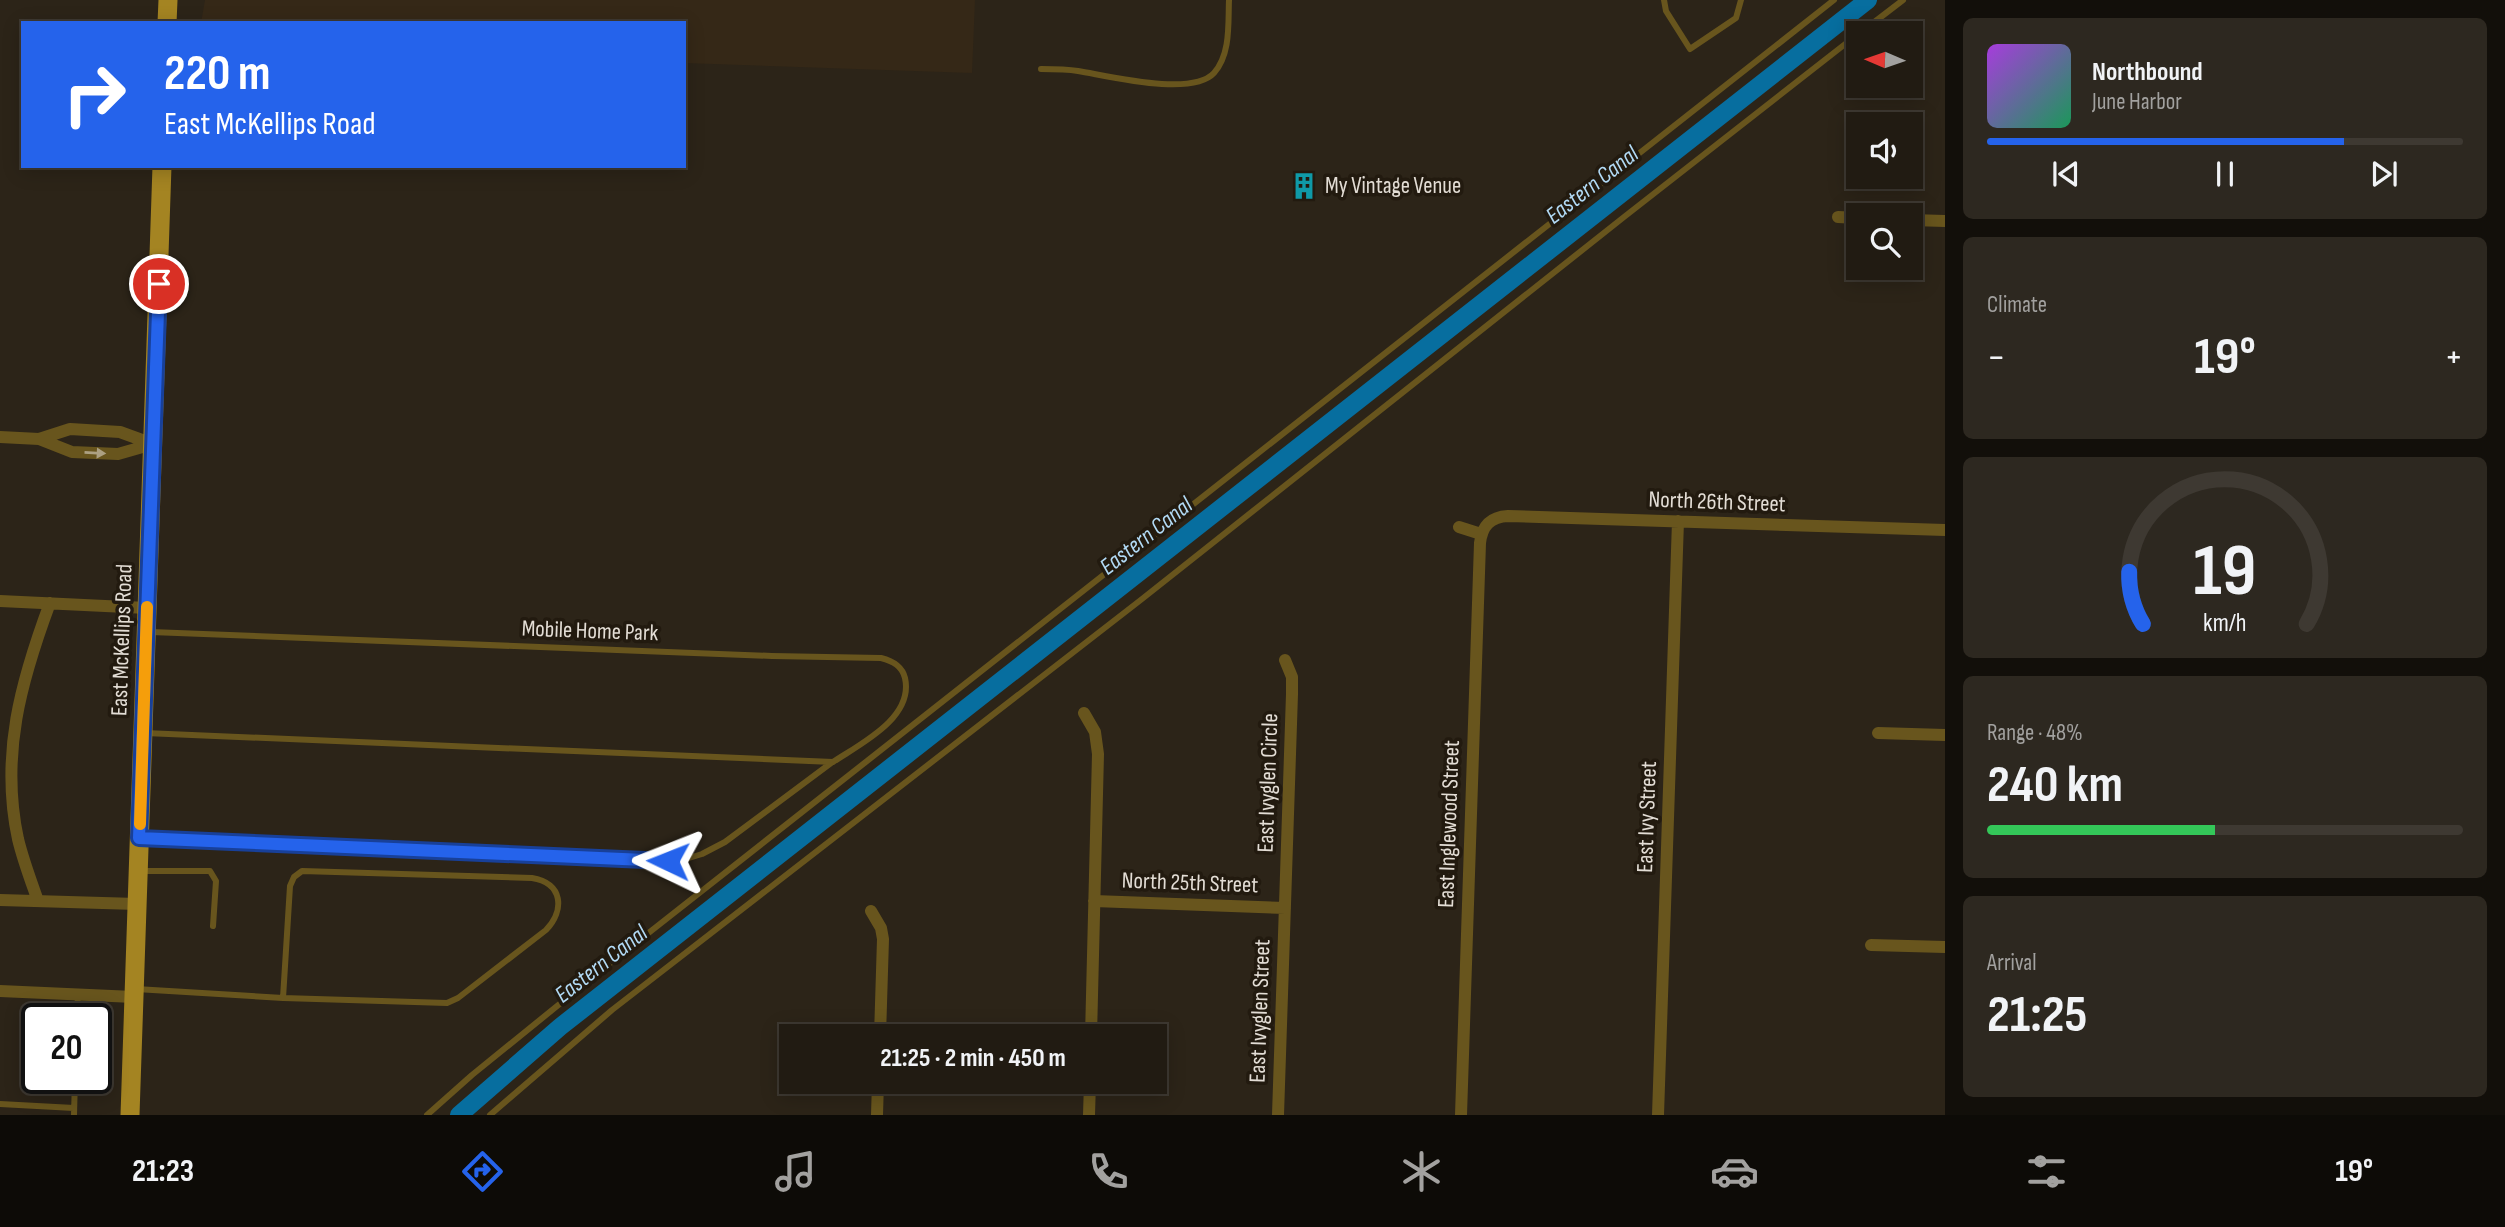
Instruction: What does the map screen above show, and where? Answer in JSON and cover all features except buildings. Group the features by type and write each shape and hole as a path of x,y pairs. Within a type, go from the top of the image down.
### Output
{"main road":[{"path":"167,21 168,0"},
{"name":"East McKellips Road","path":"130,1115 162,168"}],"street":[{"path":"1838,217 1846,217"},
{"path":"1923,220 1945,221"},
{"path":"39,439 70,429 120,432 153,444"},
{"path":"0,437 39,439 72,452 83,453 118,454 153,444"},
{"name":"North 26th Street","path":"1488,522 1508,516 1945,530"},
{"name":"East Ivy Street","path":"1658,1115 1678,521"},
{"name":"East Inglewood Street","path":"1461,1115 1481,534 1488,522"},
{"path":"1459,527 1481,534"},
{"path":"0,601 147,608"},
{"path":"37,901 18,838 11,787 14,722 28,663 50,603"},
{"name":"East Ivyglen Circle","path":"1284,908 1292,685 1285,660"},
{"path":"1084,713 1094,732 1098,754 1091,1024"},
{"path":"1878,733 1945,735"},
{"path":"0,900 137,904"},
{"name":"North 25th Street","path":"1094,901 1284,908"},
{"name":"East Ivyglen Street","path":"1278,1115 1284,908"},
{"path":"871,911 881,928 883,939 880,1024"},
{"path":"1871,945 1945,947"},
{"path":"0,991 134,993"},
{"path":"877,1115 878,1094"},
{"path":"1089,1115 1090,1094"}],"lane":[{"path":"1041,69 1181,84 1204,80 1214,73 1222,62 1227,44 1229,0"},
{"path":"1664,0 1666,11 1690,49 1736,19 1741,0"},
{"path":"427,1115 604,968 1834,0"},
{"path":"1876,21 1903,0"},
{"path":"490,1115 612,1010 1142,599 1846,44"},
{"name":"Mobile Home Park","path":"139,838 668,861 691,858 713,849 874,734 903,704 906,684 905,676 897,664 890,660 874,658 147,632"},
{"path":"143,733 833,762"},
{"path":"138,871 210,871 216,881 213,926"},
{"path":"134,993 433,1005 453,1001 552,924 558,908 556,892 547,882 532,878 302,871 294,877 290,886 283,998"},
{"path":"78,994 78,1003"},
{"path":"0,1104 74,1111"}],"shaded area":[{"path":"205,0 975,0 972,73 686,63 686,21 201,21"}],"waterway":[{"name":"Eastern Canal","path":"459,1115 560,1027 1868,0"}],"slow traffic":[{"path":"140,824 147,607"}],"place":[{"name":"My Vintage Venue","path":"1304,186"}],"route":[{"path":"159,284 139,838 668,861"}]}
